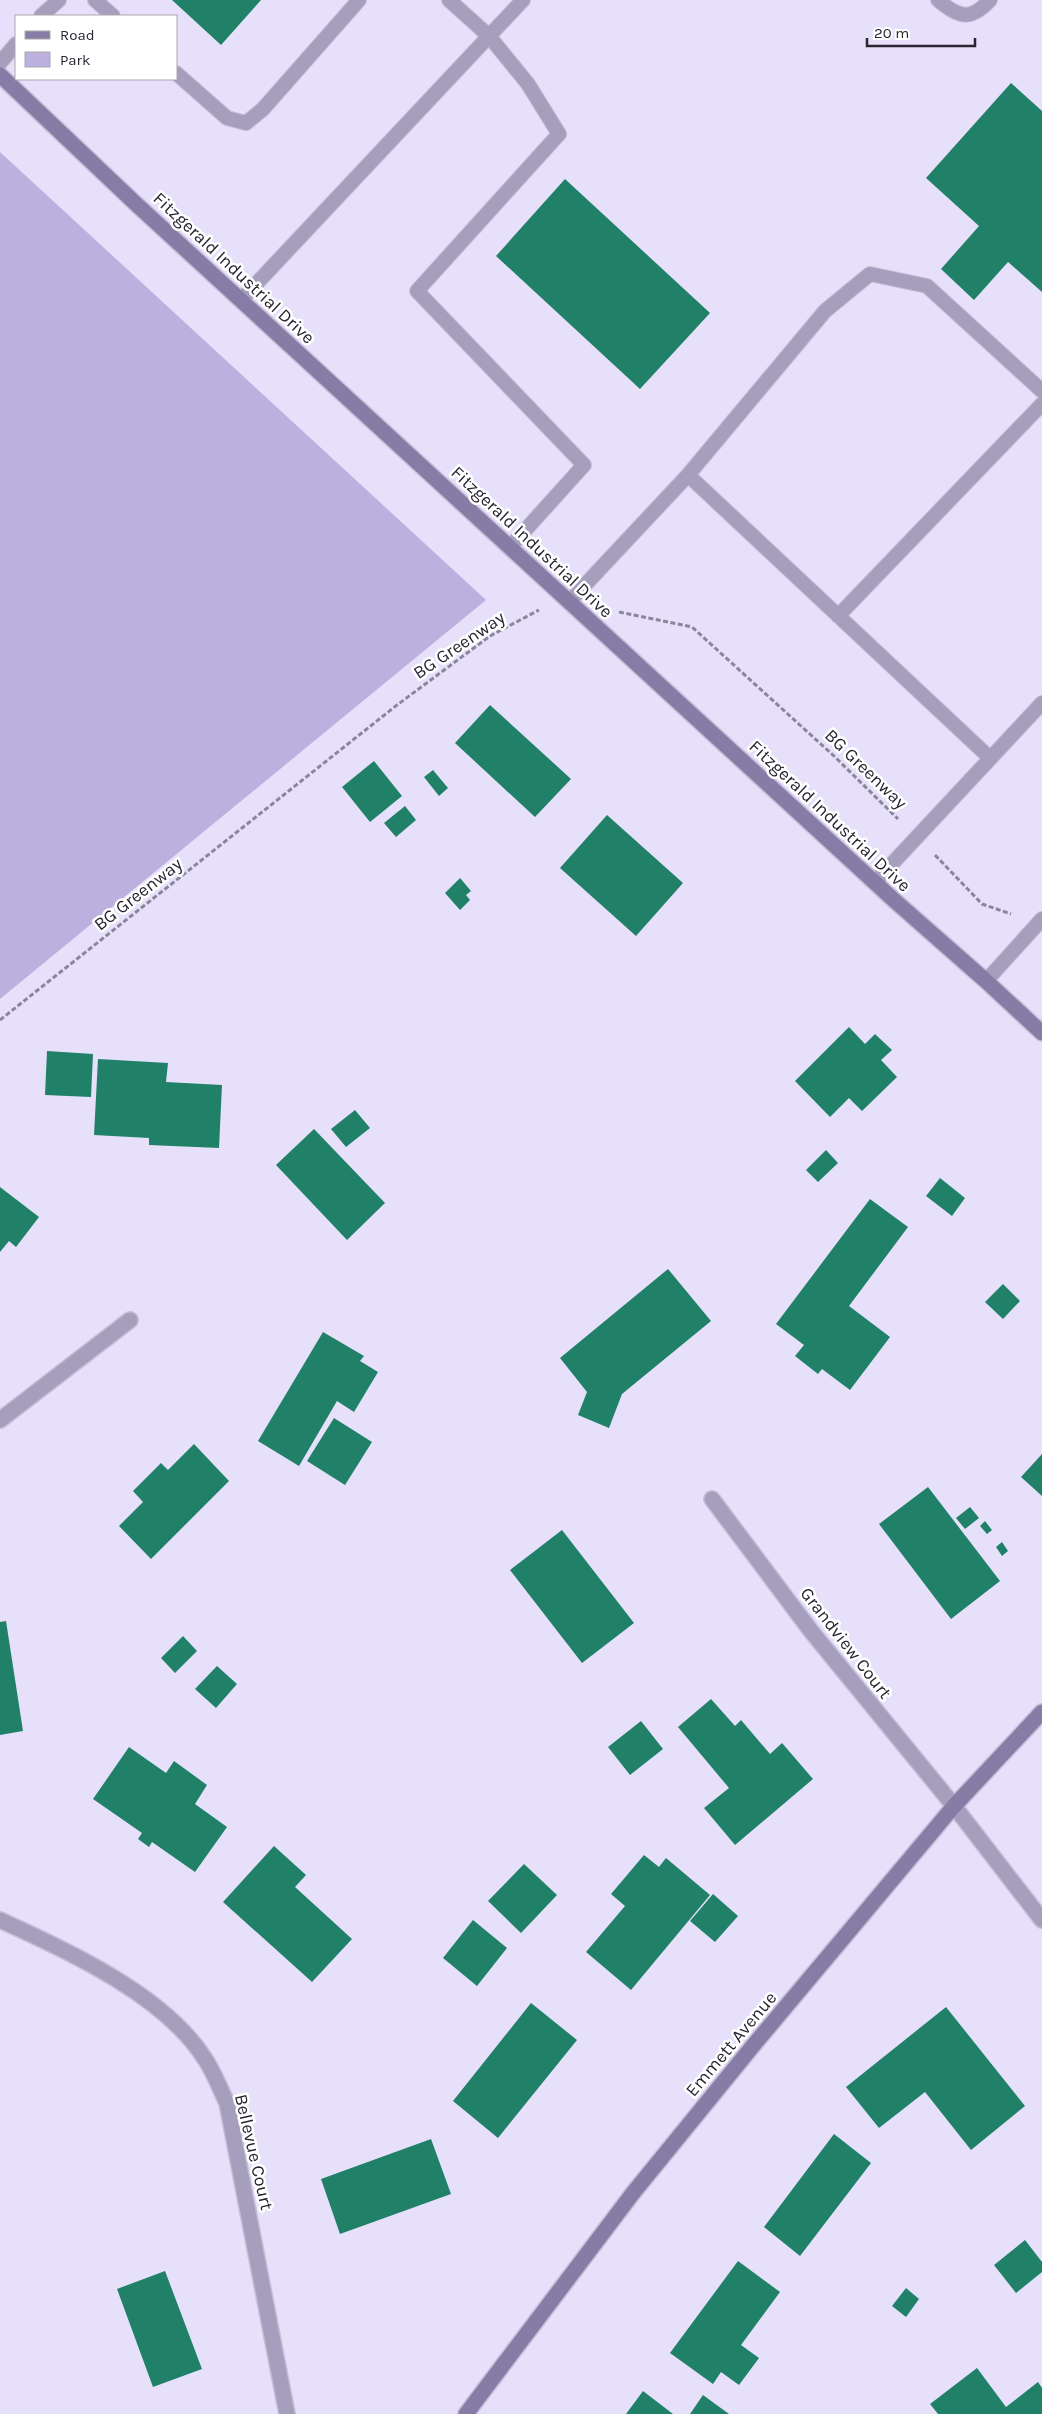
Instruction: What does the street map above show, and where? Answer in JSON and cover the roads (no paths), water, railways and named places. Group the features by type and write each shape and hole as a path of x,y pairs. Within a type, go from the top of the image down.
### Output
{"street":[{"name":"Fitzgerald Industrial Drive","path":"0,74 241,300 573,606 1042,1033"},
{"path":"0,1420 130,1320"},
{"name":"Grandview Court","path":"712,1500 811,1631 954,1806 1042,1920"},
{"name":"Emmett Avenue","path":"466,2414 633,2193 954,1806 1042,1712"},
{"name":"Bellevue Court","path":"0,1920 87,1962 132,1988 174,2023 205,2058 227,2103 287,2414"}],"lane":[{"path":"42,15 59,0"},
{"path":"95,0 112,15"},
{"path":"178,75 227,118 246,123 263,108 359,0"},
{"path":"449,0 489,36 528,84 559,134 417,291 584,465 510,547"},
{"path":"241,300 523,0"},
{"path":"938,0 957,13 969,16 979,12 990,0"},
{"path":"0,63 15,45"},
{"path":"573,606 688,475 825,310 870,274 927,286 1042,391"},
{"path":"838,616 1042,404"},
{"path":"688,475 990,758"},
{"path":"875,882 1042,703"},
{"path":"986,981 1037,924"}]}
